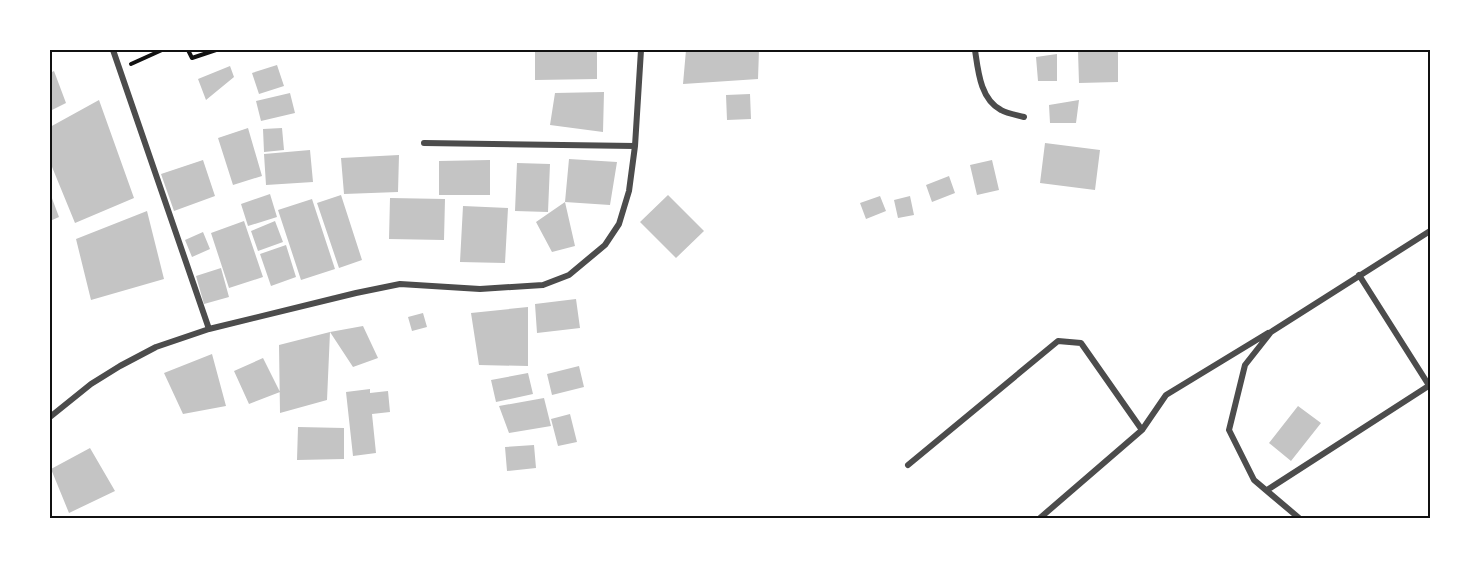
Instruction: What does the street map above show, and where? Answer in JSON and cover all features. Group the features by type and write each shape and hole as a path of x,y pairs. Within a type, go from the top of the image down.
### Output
{"street":[{"path":"113,50 209,330"},
{"path":"50,417 91,384 120,366 156,347 209,330 399,284 480,289 543,285 569,275 605,245 619,224 629,191 635,146 641,50"},
{"path":"975,50 978,75 990,102 1001,110 1024,117"},
{"path":"424,143 635,146"},
{"path":"1040,519 1142,430 1166,395 1431,231"},
{"path":"1267,490 1430,386 1359,275"},
{"path":"1271,332 1245,365 1228,430 1254,480 1299,519"},
{"path":"908,465 1058,341 1081,343 1142,430"}],"path":[{"path":"120,69 162,50"},
{"path":"188,50 192,58 216,50"}],"building":[{"path":"535,50 597,50 597,79 535,80"},
{"path":"686,50 759,50 758,79 683,84"},
{"path":"1118,50 1118,82 1079,83 1078,51"},
{"path":"1057,54 1057,81 1038,81 1036,57"},
{"path":"277,65 284,86 259,94 252,73"},
{"path":"230,66 234,77 206,100 198,79"},
{"path":"54,71 66,103 50,111 50,73"},
{"path":"604,92 603,132 550,125 555,93"},
{"path":"290,93 295,113 261,121 256,101"},
{"path":"750,94 751,119 727,120 726,95"},
{"path":"99,100 134,198 75,223 50,162 50,127"},
{"path":"1079,100 1076,123 1050,123 1049,105"},
{"path":"248,128 262,176 233,185 218,138"},
{"path":"282,128 284,150 264,152 263,129"},
{"path":"1045,143 1100,150 1095,190 1040,183"},
{"path":"310,150 313,182 266,185 264,154"},
{"path":"399,155 398,192 344,194 341,158"},
{"path":"569,159 617,162 610,205 565,202"},
{"path":"203,160 215,196 174,211 161,174"},
{"path":"490,160 490,195 439,195 439,161"},
{"path":"992,160 999,190 977,195 970,165"},
{"path":"517,163 550,164 548,212 515,211"},
{"path":"949,176 955,193 932,202 926,185"},
{"path":"50,193 59,217 50,221"},
{"path":"270,194 277,217 248,226 241,204"},
{"path":"341,195 362,260 339,268 317,203"},
{"path":"668,195 704,231 676,258 640,222"},
{"path":"880,196 886,211 866,219 860,203"},
{"path":"910,196 914,215 898,218 894,200"},
{"path":"390,198 445,199 444,240 389,239"},
{"path":"312,199 335,269 301,280 278,210"},
{"path":"565,202 575,246 552,252 536,222"},
{"path":"463,206 508,208 505,263 460,262"},
{"path":"147,211 164,279 91,300 76,239"},
{"path":"244,221 263,277 229,288 211,233"},
{"path":"275,221 283,242 258,251 251,231"},
{"path":"203,232 210,249 192,257 185,240"},
{"path":"286,245 296,277 271,286 260,254"},
{"path":"221,268 229,297 204,304 196,276"},
{"path":"576,299 580,328 537,333 535,304"},
{"path":"528,307 528,366 479,365 471,313"},
{"path":"423,313 427,327 412,331 408,317"},
{"path":"363,326 378,358 353,367 330,332"},
{"path":"330,332 327,400 280,413 279,345"},
{"path":"212,354 226,406 183,414 164,373"},
{"path":"263,358 280,392 249,404 234,371"},
{"path":"579,366 584,387 552,395 547,374"},
{"path":"528,373 533,394 496,402 491,380"},
{"path":"370,389 370,393 388,391 390,412 372,414 376,453 353,456 346,392"},
{"path":"544,398 551,426 509,433 499,406"},
{"path":"1298,406 1321,423 1291,461 1269,443"},
{"path":"570,414 577,442 558,446 551,419"},
{"path":"298,427 344,428 344,459 297,460"},
{"path":"534,445 536,468 507,471 505,447"},
{"path":"90,448 115,491 69,513 51,469"}]}
